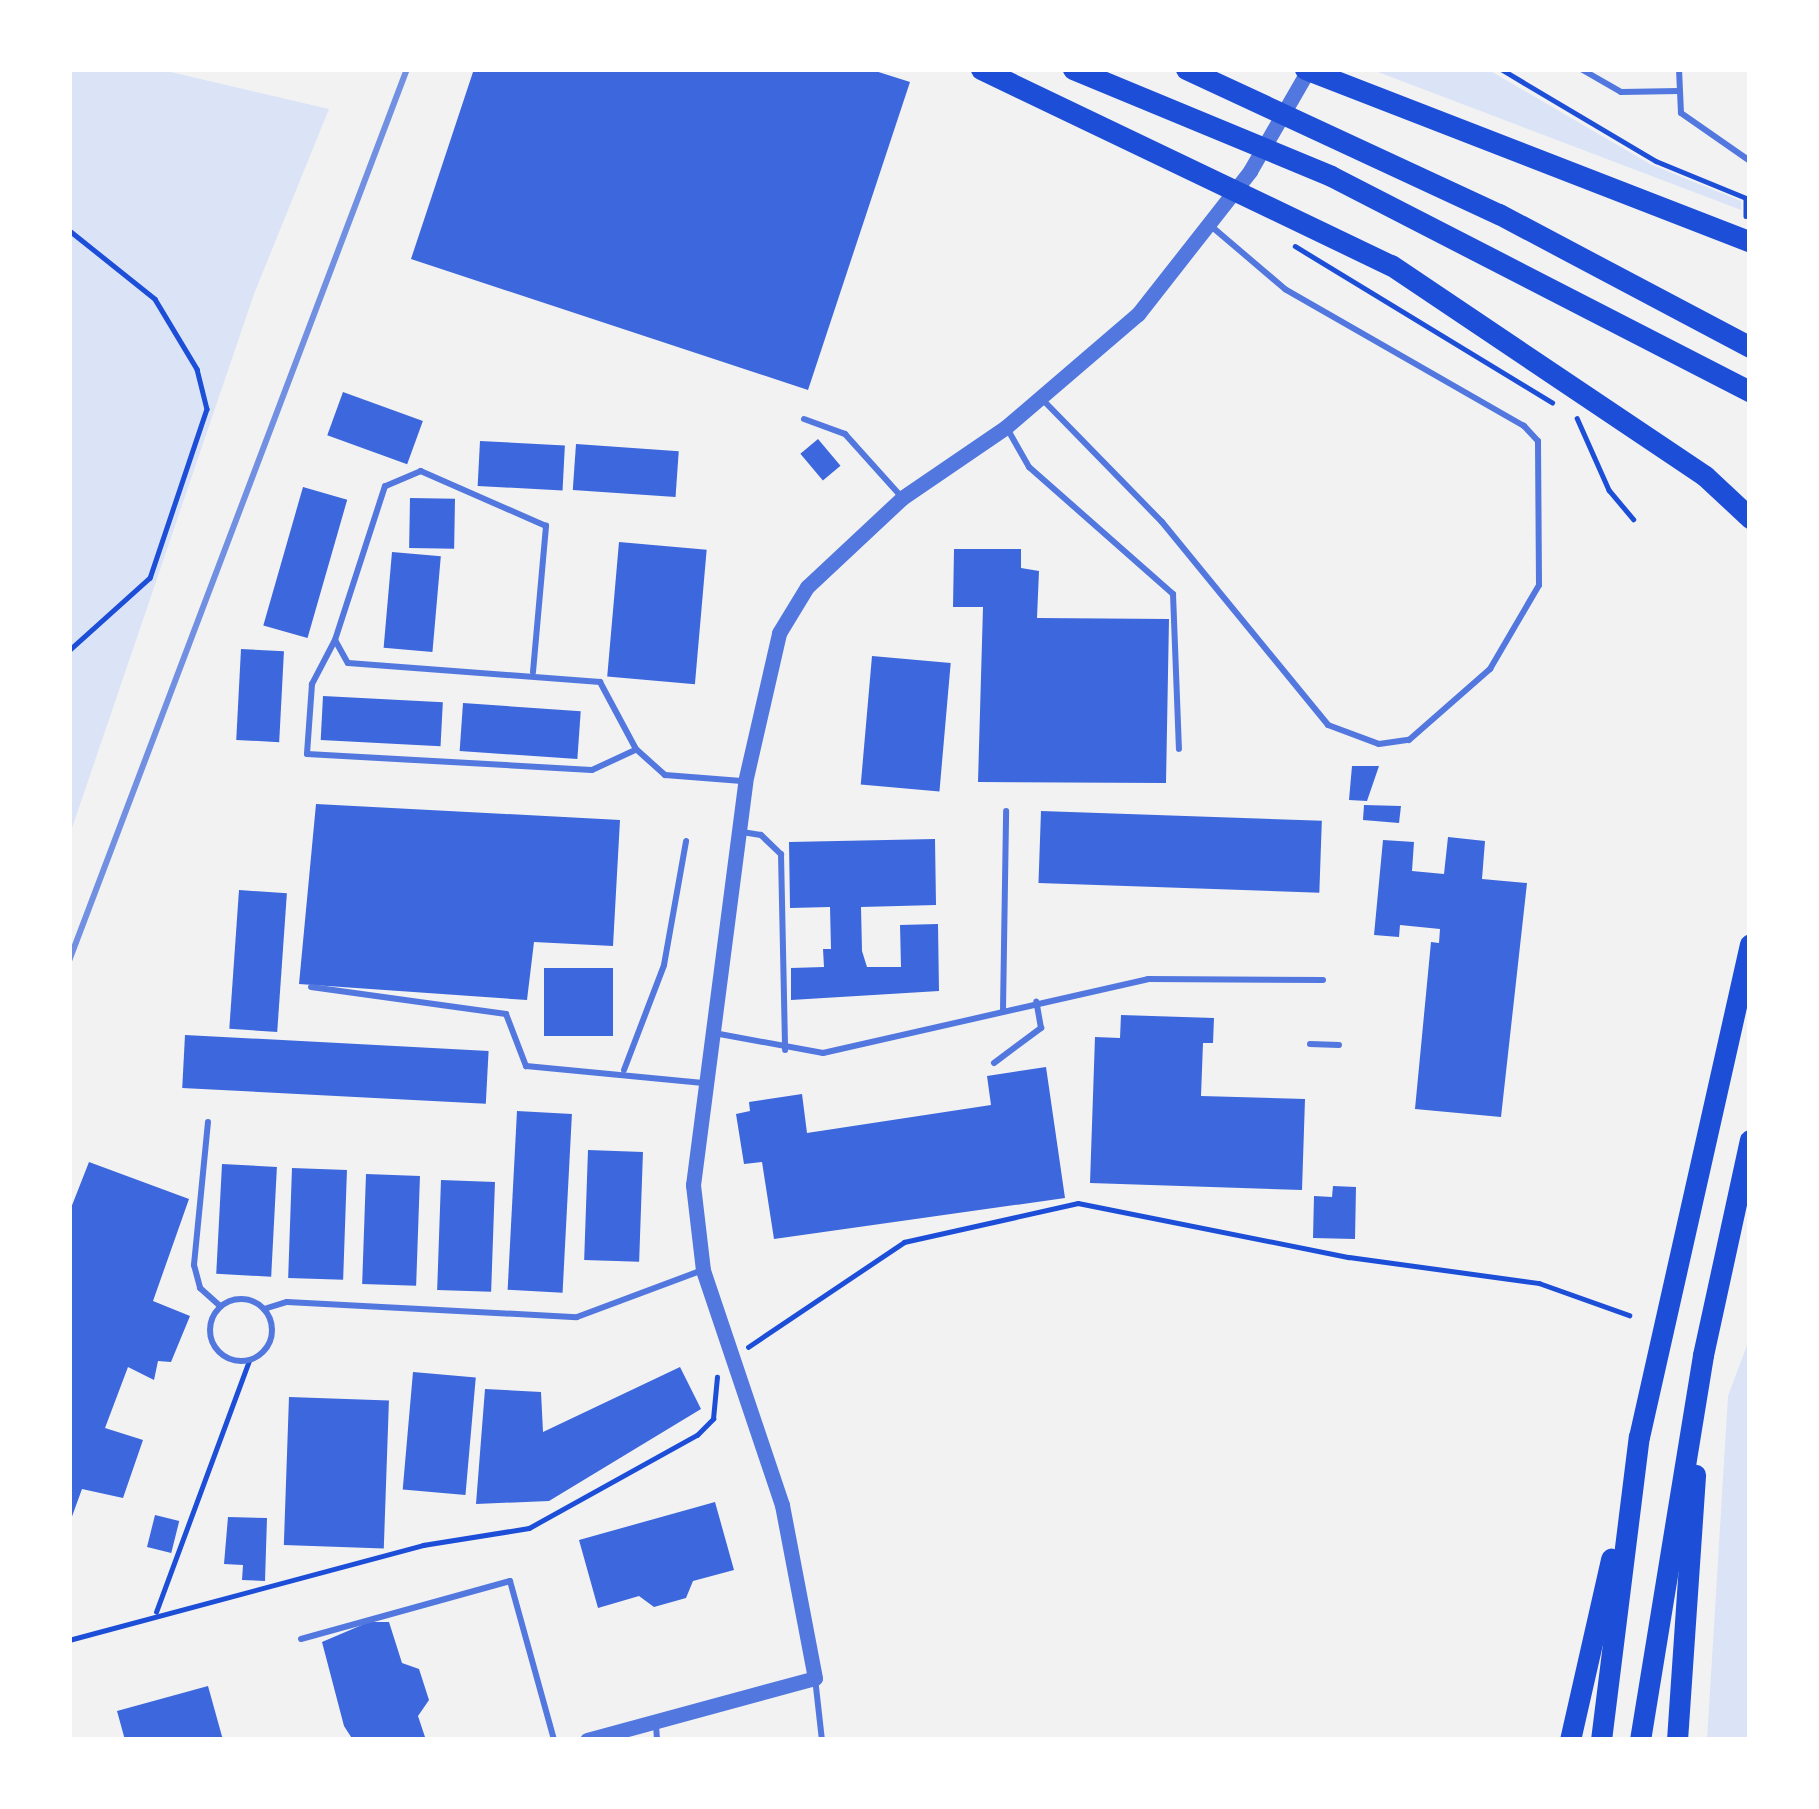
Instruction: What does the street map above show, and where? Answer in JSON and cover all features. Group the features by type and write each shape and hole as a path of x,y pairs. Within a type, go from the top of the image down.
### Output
{"highway":[{"path":"981,69 1219,178 1390,265 1705,476 1750,518"},
{"path":"1073,69 1285,155 1750,391"},
{"path":"1186,69 1304,121 1750,347"},
{"path":"1313,72 1750,242"},
{"path":"1570,1740 1750,944"},
{"path":"1640,1740 1702,1355 1750,1140"},
{"path":"1677,1740 1702,1355"},
{"path":"1601,1740 1639,1437"}],"street":[{"path":"587,1740 815,1678 782,1505 703,1270 693,1185 745,782 779,633 807,587 902,498 1006,427 1138,314 1210,226 1313,72"}],"lane":[{"path":"1582,69 1621,92 1679,91"},
{"path":"1679,69 1681,113 1694,128 1750,161"},
{"path":"1041,398 1162,522 1328,725 1379,744 1409,740 1490,669 1539,586 1538,441 1524,426 1285,289 1210,226"},
{"path":"804,419 845,434 902,498"},
{"path":"1006,427 1029,467 1173,594 1179,749"},
{"path":"532,673 546,526 421,471 385,485 335,640 312,683 308,754 592,770 636,749"},
{"path":"335,640 348,662 600,682 636,749 665,775 745,782"},
{"path":"1003,1010 1006,811"},
{"path":"738,832 761,835 781,854 785,1050"},
{"path":"624,1070 664,965 686,841"},
{"path":"711,1032 785,1050 823,1053 1036,1001 1164,978 1323,980"},
{"path":"311,987 506,1014 526,1066 624,1070 703,1082"},
{"path":"994,1064 1041,1028 1036,1001"},
{"path":"1310,1044 1339,1045"},
{"path":"208,1122 194,1265 200,1288 220,1307"},
{"path":"264,1309 287,1302 577,1317 703,1270"},
{"path":"248,1300 264,1309 272,1339 249,1360 229,1359 213,1345 210,1325 220,1307 248,1300"},
{"path":"301,1639 510,1581 554,1740"},
{"path":"815,1678 822,1740"},
{"path":"656,1721 657,1740"}],"path":[{"path":"1501,69 1656,161 1746,197 1746,216"},
{"path":"69,230 155,299 196,369 207,409 150,578 69,651"},
{"path":"1280,237 1580,420 1609,490 1633,520"},
{"path":"69,1640 156,1612 423,1545 529,1528 697,1435 717,1404 716,1367 904,1242 1078,1203 1349,1257 1539,1283 1629,1315"},
{"path":"156,1612 249,1360"}],"shaded area":[{"path":"69,69 158,69 329,109 254,294 69,837"},
{"path":"1370,69 1487,69 1650,164 1741,201 1741,210"},
{"path":"1750,1337 1750,1740 1707,1740 1728,1396"}],"building":[{"path":"474,69 869,69 910,82 808,390 411,259"},
{"path":"343,392 423,421 407,464 327,435"},
{"path":"818,439 840,466 823,481 800,454"},
{"path":"480,441 565,445 563,490 478,486"},
{"path":"576,444 679,451 676,497 573,490"},
{"path":"303,487 347,500 308,638 263,625"},
{"path":"410,498 455,499 454,549 409,548"},
{"path":"619,542 707,550 695,684 607,676"},
{"path":"954,549 1021,549 1021,568 1039,571 1037,618 1169,619 1166,783 978,782 983,607 953,607"},
{"path":"392,552 441,556 432,652 384,648"},
{"path":"241,649 284,651 279,742 236,740"},
{"path":"872,656 951,663 939,791 861,785"},
{"path":"323,696 443,702 441,746 321,740"},
{"path":"463,703 581,711 577,759 460,751"},
{"path":"1352,766 1379,766 1367,801 1349,800"},
{"path":"316,804 620,820 613,946 534,942 527,1000 299,984"},
{"path":"1364,805 1401,806 1399,823 1363,820"},
{"path":"1041,811 1322,821 1319,893 1038,883"},
{"path":"1448,837 1485,841 1482,879 1527,883 1501,1117 1415,1109 1431,942 1439,943 1440,929 1400,925 1399,937 1374,935 1383,840 1414,842 1412,871 1444,874"},
{"path":"935,839 936,905 861,907 862,951 867,967 901,967 900,925 938,924 939,991 791,1000 791,968 824,967 823,949 831,949 830,907 790,908 789,842"},
{"path":"239,890 287,893 277,1032 229,1029"},
{"path":"544,968 613,968 613,1036 544,1036"},
{"path":"1121,1015 1214,1018 1213,1043 1203,1043 1201,1096 1305,1099 1302,1190 1090,1183 1095,1037 1120,1038"},
{"path":"185,1035 489,1051 486,1104 182,1088"},
{"path":"1046,1067 1065,1198 774,1239 762,1162 744,1164 736,1114 750,1111 749,1102 802,1094 807,1133 991,1105 987,1076"},
{"path":"517,1111 572,1114 563,1293 508,1290"},
{"path":"588,1150 643,1152 639,1262 584,1260"},
{"path":"89,1162 189,1199 153,1301 190,1316 171,1362 158,1361 154,1380 128,1367 105,1428 143,1440 123,1498 82,1489 70,1522 69,1213"},
{"path":"222,1164 277,1167 271,1277 216,1274"},
{"path":"292,1168 347,1170 343,1280 288,1278"},
{"path":"366,1174 420,1176 416,1286 362,1284"},
{"path":"441,1180 495,1182 491,1292 437,1290"},
{"path":"1333,1186 1356,1187 1355,1239 1313,1238 1314,1196 1332,1197"},
{"path":"680,1367 701,1409 549,1501 476,1504 485,1389 541,1392 543,1432"},
{"path":"413,1372 476,1377 465,1495 403,1490"},
{"path":"289,1397 389,1400 384,1548 284,1545"},
{"path":"715,1502 734,1570 693,1581 686,1598 654,1607 639,1596 598,1608 579,1540"},
{"path":"155,1515 179,1521 171,1553 147,1547"},
{"path":"228,1517 267,1518 265,1581 242,1580 243,1565 224,1564"},
{"path":"369,1622 389,1622 402,1663 419,1669 429,1700 418,1716 426,1740 353,1740 344,1726 322,1642"},
{"path":"208,1686 223,1740 125,1740 117,1711"}],"railway":[{"path":"69,961 407,69"}]}
